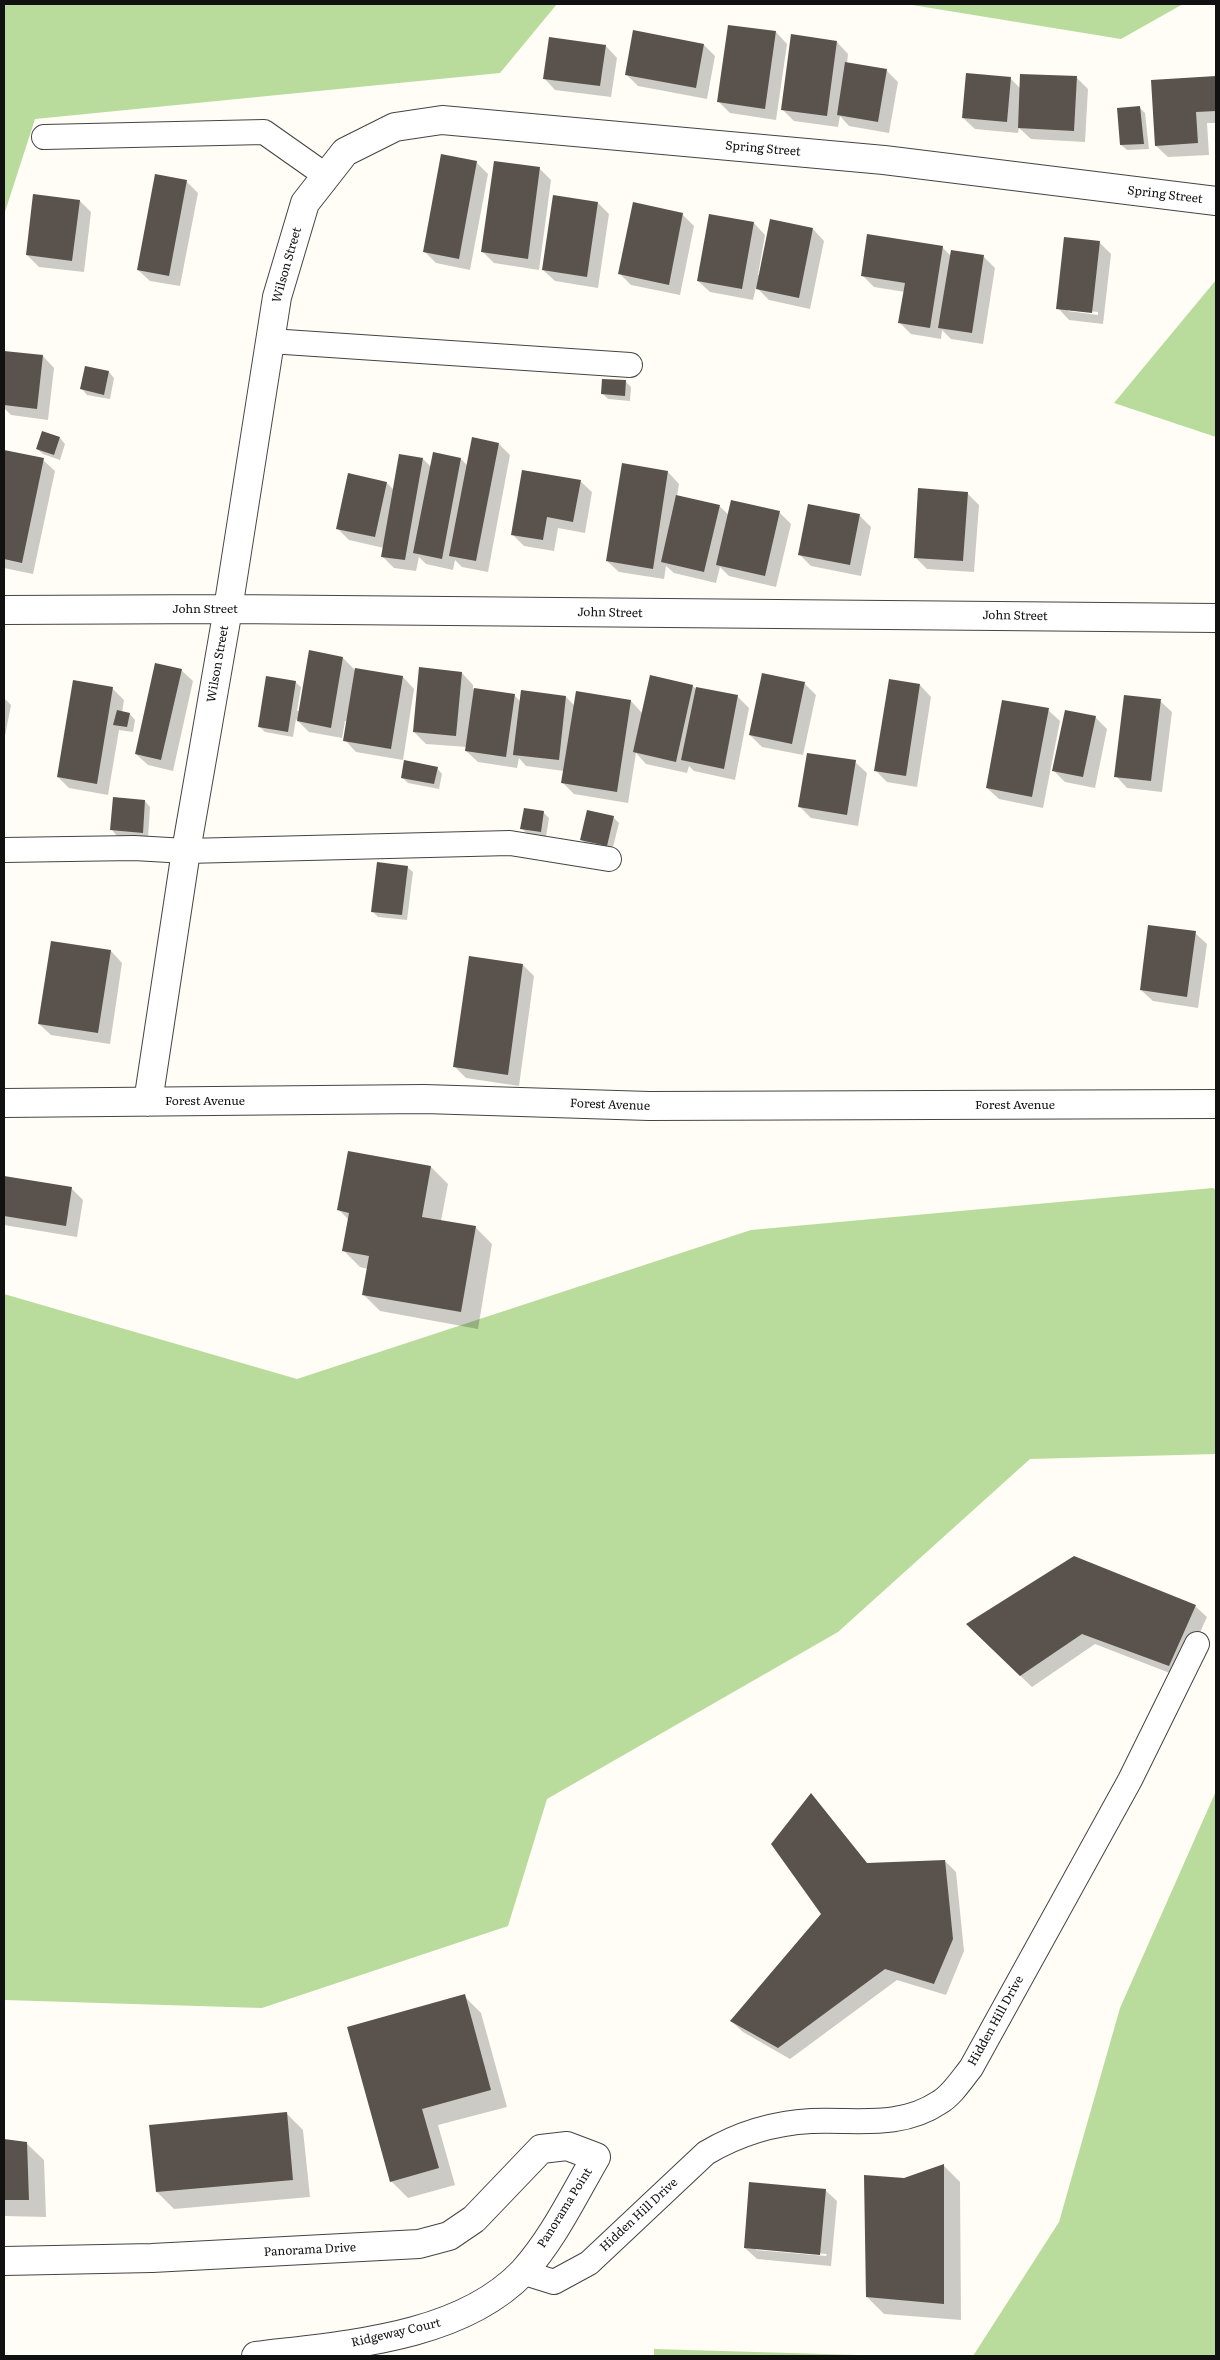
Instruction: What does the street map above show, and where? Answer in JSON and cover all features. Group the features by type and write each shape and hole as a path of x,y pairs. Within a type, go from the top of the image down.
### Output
{"street":[{"name":"Spring Street","path":"325,175 345,152 395,127 442,120 884,160 1216,201"},
{"name":"Wilson Street","path":"148,1102 186,851 228,609 277,297 305,203 325,175"},
{"name":"John Street","path":"4,610 228,609 1216,618"},
{"name":"Forest Avenue","path":"4,1103 424,1099 649,1106 1216,1104"},
{"name":"Panorama Drive","path":"4,2261 152,2258 419,2244 449,2236 474,2219 541,2149 567,2146 579,2151"},
{"name":"Panorama Point","path":"522,2272 548,2240 596,2157 579,2151"},
{"name":"Ridgeway Court","path":"256,2356 369,2341 445,2321 481,2305 522,2272"}],"lane":[{"path":"44,137 264,132 325,175"},
{"path":"270,341 630,366"},
{"path":"4,850 134,848 186,851 510,843 609,859"},
{"name":"Hidden Hill Drive","path":"522,2272 554,2282 589,2263 706,2153 726,2141 772,2125 811,2121 885,2122 918,2115 942,2101 971,2068 1130,1780 1197,1644"}],"green space":[{"path":"4,4 557,4 500,73 35,119 4,215"},
{"path":"906,4 1183,4 1121,39"},
{"path":"1216,280 1216,437 1114,403"},
{"path":"1213,1188 1216,1190 1216,1454 1030,1459 838,1632 547,1799 508,1926 262,2008 4,2000 4,1294 297,1379 751,1230"},
{"path":"1216,1791 1216,2356 973,2356 1059,2222 1120,2008"},
{"path":"654,2349 892,2356 654,2356"}],"building":[{"path":"728,25 776,31 765,109 717,102"},
{"path":"633,30 704,44 696,88 625,75"},
{"path":"791,34 837,41 827,116 781,110"},
{"path":"549,37 606,45 600,86 543,79"},
{"path":"845,62 887,69 878,122 837,115"},
{"path":"966,73 1011,77 1007,122 962,118"},
{"path":"1020,74 1077,76 1074,131 1018,128"},
{"path":"1216,76 1216,111 1196,112 1198,143 1155,146 1151,80"},
{"path":"1140,106 1144,144 1120,145 1117,108"},
{"path":"441,154 477,161 459,259 423,252"},
{"path":"494,161 540,167 528,259 481,252"},
{"path":"155,174 187,180 169,276 137,270"},
{"path":"33,194 80,200 72,261 26,255"},
{"path":"553,195 598,202 587,277 542,270"},
{"path":"633,202 683,213 669,285 618,274"},
{"path":"709,214 754,222 742,289 697,281"},
{"path":"770,219 813,228 799,298 756,289"},
{"path":"867,234 943,246 930,328 898,323 905,283 861,276"},
{"path":"1064,237 1100,241 1092,313 1056,309"},
{"path":"951,250 984,255 972,333 938,328"},
{"path":"4,351 43,355 37,409 4,405"},
{"path":"85,366 109,371 104,395 80,389"},
{"path":"602,379 626,380 625,396 601,394"},
{"path":"42,431 60,437 54,455 36,449"},
{"path":"472,437 499,443 476,561 449,556"},
{"path":"4,450 44,458 22,563 4,559"},
{"path":"433,452 461,458 442,559 413,553"},
{"path":"399,454 423,458 405,560 381,557"},
{"path":"622,463 668,471 653,569 606,561"},
{"path":"522,470 581,480 573,522 547,517 543,540 511,535"},
{"path":"348,473 387,482 375,537 336,529"},
{"path":"918,488 968,492 963,561 914,558"},
{"path":"676,495 720,505 704,572 661,562"},
{"path":"731,500 780,511 765,576 716,565"},
{"path":"808,504 860,514 850,565 798,555"},
{"path":"309,650 343,657 331,728 297,721"},
{"path":"155,663 182,669 161,760 135,754"},
{"path":"419,667 462,672 456,736 413,732"},
{"path":"355,668 403,676 391,749 343,741"},
{"path":"762,673 805,682 792,744 749,735"},
{"path":"650,675 693,685 676,762 633,752"},
{"path":"266,676 296,681 288,732 258,727"},
{"path":"889,679 920,684 906,776 874,771"},
{"path":"73,680 113,687 97,784 57,777"},
{"path":"696,687 738,695 724,769 681,760"},
{"path":"474,688 515,694 506,757 465,751"},
{"path":"521,690 566,696 559,760 513,755"},
{"path":"576,691 631,700 617,792 561,783"},
{"path":"1124,695 1161,699 1151,781 1114,777"},
{"path":"1002,700 1049,708 1032,797 986,788"},
{"path":"117,710 130,713 127,727 113,725"},
{"path":"1065,710 1096,716 1083,777 1052,771"},
{"path":"807,753 856,760 847,815 798,807"},
{"path":"404,760 438,767 434,784 401,778"},
{"path":"113,797 145,800 143,833 110,830"},
{"path":"524,808 544,811 541,832 520,829"},
{"path":"587,810 614,816 607,846 580,840"},
{"path":"377,862 408,866 402,915 371,912"},
{"path":"1148,925 1196,931 1187,997 1140,990"},
{"path":"51,941 111,950 98,1033 38,1024"},
{"path":"469,956 523,964 508,1075 453,1067"},
{"path":"348,1151 431,1166 422,1217 476,1226 461,1312 362,1295 369,1256 342,1251 349,1213 337,1210"},
{"path":"4,1176 72,1187 66,1226 4,1216"},
{"path":"1074,1556 1196,1605 1169,1666 1082,1634 1020,1676 966,1624"},
{"path":"811,1793 867,1863 945,1860 953,1939 934,1984 885,1969 778,2048 730,2021 821,1914 771,1844"},
{"path":"465,1994 491,2090 422,2109 439,2168 390,2182 347,2027"},
{"path":"287,2112 293,2180 156,2192 149,2125"},
{"path":"4,2139 27,2142 29,2200 4,2200"},
{"path":"944,2164 944,2304 866,2297 864,2175 904,2178"},
{"path":"749,2182 826,2189 820,2255 744,2248"}]}
